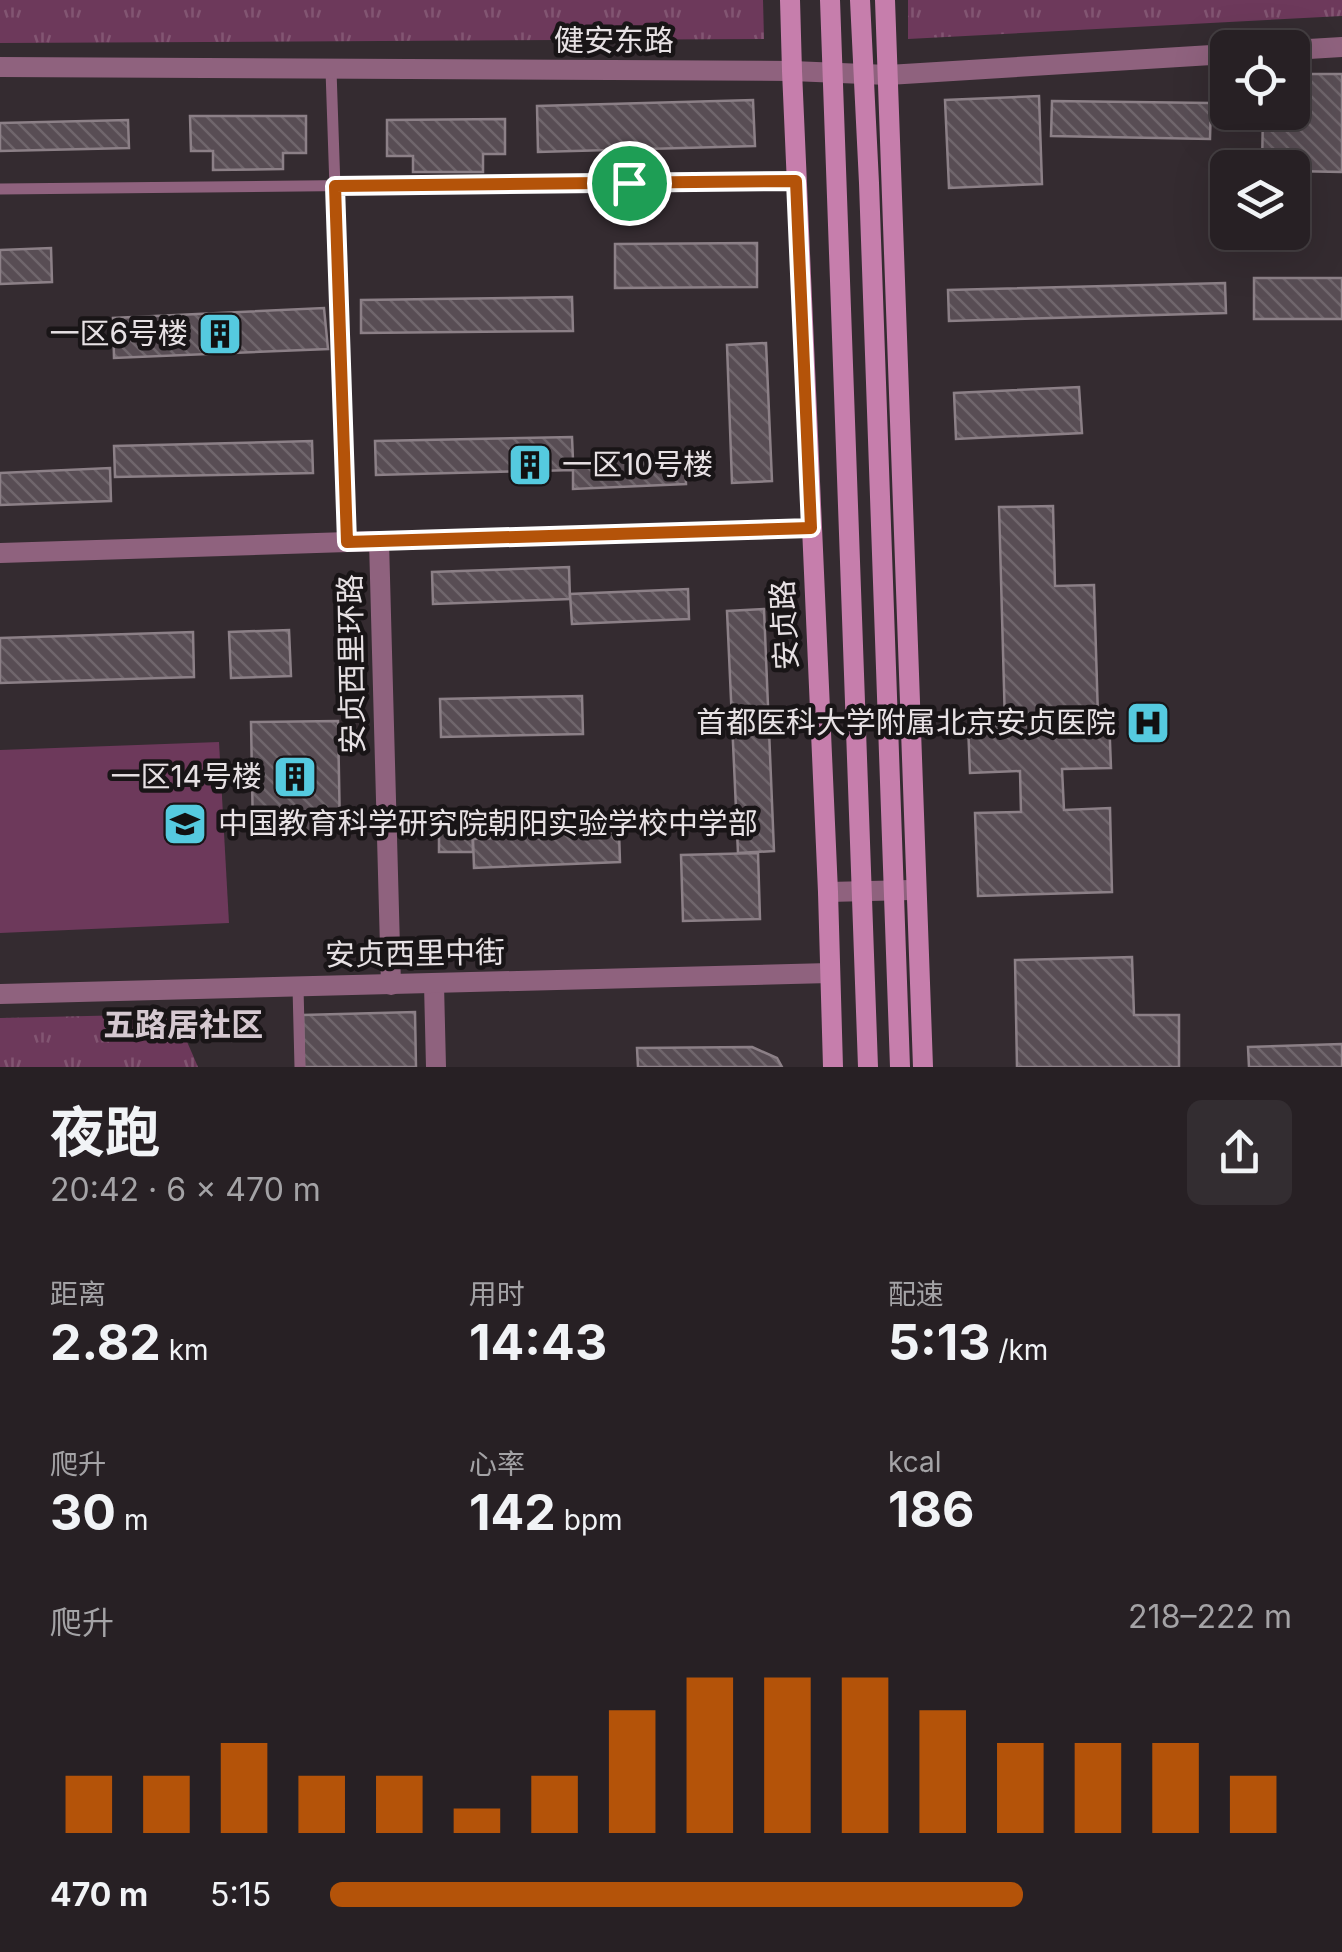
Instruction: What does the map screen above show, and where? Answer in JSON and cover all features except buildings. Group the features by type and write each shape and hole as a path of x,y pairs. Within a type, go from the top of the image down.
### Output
{"street":[{"name":"安贞路","path":"790,0 833,1067"},
{"path":"830,0 868,1067"},
{"path":"860,0 906,891 923,1067"},
{"path":"885,0 906,891 900,1067"},
{"path":"1310,49 1342,47"},
{"name":"健安东路","path":"0,67 792,71 888,75 1210,55"},
{"name":"安贞西里环路","path":"0,553 380,542 391,985"},
{"path":"828,892 906,891"},
{"name":"安贞西里中街","path":"0,994 830,974"},
{"path":"434,984 436,1067"}],"lane":[{"path":"331,70 347,542"},
{"path":"0,189 796,181"},
{"path":"380,542 811,528"},
{"path":"298,987 300,1067"}],"green space":[{"path":"0,0 763,0 764,39 0,43"},
{"path":"908,0 1342,0 1342,16 908,39"},
{"path":"219,742 229,923 0,933 0,750"},
{"path":"175,1014 198,1067 0,1067 0,1018"}],"place":[{"name":"一区6号楼","path":"220,334"},
{"name":"一区10号楼","path":"530,465"},
{"name":"首都医科大学附属北京安贞医院","path":"1148,723"},
{"name":"一区14号楼","path":"295,777"},
{"name":"中国教育科学研究院朝阳实验学校中学部","path":"185,824"}],"district":[{"name":"五路居社区","path":"183,1025"}],"route":[{"path":"796,181 811,528 347,542 335,186 629,183 796,181"}]}
